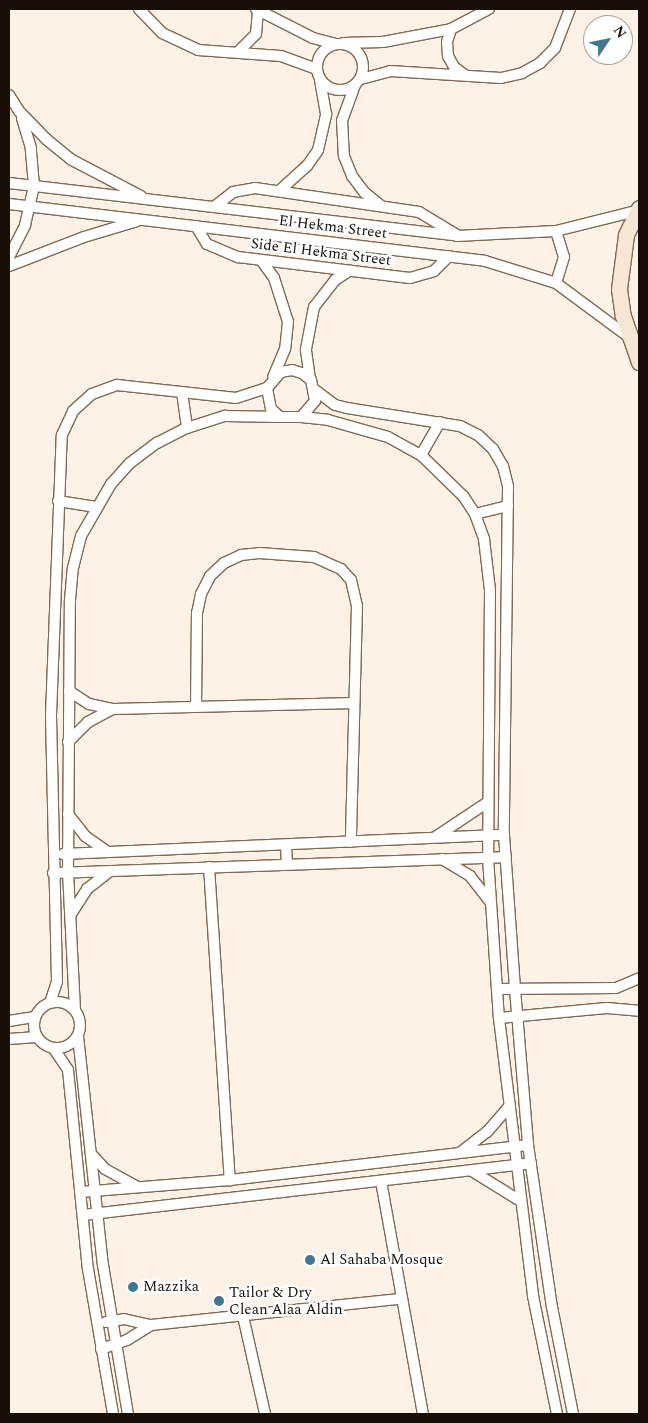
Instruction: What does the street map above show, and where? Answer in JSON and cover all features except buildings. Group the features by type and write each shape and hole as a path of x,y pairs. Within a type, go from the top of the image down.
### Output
{"main road":[{"path":"638,210 626,235 619,289 623,316 636,342 639,362"}],"street":[{"path":"139,9 162,33 198,50 281,56 318,73 331,88 348,89 358,82 390,70 501,78 522,74 540,63 555,48 570,9"},
{"path":"238,52 256,34 257,9 313,38 352,46 363,61 358,82 342,120 344,156 352,176 365,193 382,207"},
{"path":"279,192 307,166 318,150 326,114 318,73 321,53 339,44 383,42 451,30 489,9"},
{"path":"451,30 447,42 448,56 454,67 465,75"},
{"path":"9,257 31,206 34,186 31,148 12,102"},
{"path":"12,102 72,160 148,200"},
{"name":"El Hekma Street","path":"9,183 457,236 556,230 638,210"},
{"path":"214,207 233,192 255,188 420,212 457,236"},
{"name":"El Hekma Street","path":"9,204 449,256 503,266 556,283 636,342"},
{"path":"9,266 84,236 144,220"},
{"name":"Side El Hekma Street","path":"196,226 207,244 222,253 349,271 410,278 434,271 449,256"},
{"path":"556,230 564,256 556,283"},
{"path":"261,260 277,285 288,322 285,349 270,384 271,409 280,417"},
{"path":"301,417 315,401 306,349 314,307 335,280 349,271"},
{"path":"9,1021 35,1017 50,1003 57,981 53,873 51,715 62,435 73,411 92,394 117,385 236,398 270,384 281,372 292,370 302,373 335,405 460,426 478,435 493,449 503,466 508,486 504,835 528,1145 552,1307 573,1414"},
{"path":"182,392 187,428"},
{"path":"75,1010 68,872 68,715 73,568 81,536 95,506 130,463 157,443 187,428 225,416 301,417 328,420 388,437 421,455 451,482 475,514 489,564 488,858 499,1018 510,1106 514,1165 533,1296 557,1414"},
{"path":"421,455 440,422"},
{"path":"58,501 95,506"},
{"path":"475,514 508,506"},
{"path":"196,707 200,594 210,576 224,563 241,555 259,553 329,561 351,580 357,606 351,842"},
{"path":"69,691 89,704 113,709 354,702"},
{"path":"68,742 88,722 113,709"},
{"path":"51,715 68,715"},
{"path":"432,838 462,822 488,802"},
{"path":"68,814 85,836 108,852"},
{"path":"53,855 504,835"},
{"path":"286,845 287,864"},
{"path":"53,873 506,857"},
{"path":"439,858 470,876 491,905"},
{"path":"209,867 230,1180"},
{"path":"71,915 87,889 111,870"},
{"path":"498,989 616,988 639,978"},
{"path":"50,1003 68,1004 80,1018 78,1036 110,1321 128,1414"},
{"path":"499,1018 606,1008 639,1011"},
{"path":"35,1017 37,1037"},
{"path":"54,1049 64,1048 78,1036"},
{"path":"9,1039 37,1037 54,1049 68,1070 96,1323 113,1414"},
{"path":"460,1153 487,1132 510,1106"},
{"path":"81,1192 230,1180 528,1145"},
{"path":"92,1155 120,1180 138,1188"},
{"path":"83,1215 531,1163"},
{"path":"471,1170 519,1200"},
{"path":"303,1171 305,1189"},
{"path":"381,1181 400,1299 423,1414"},
{"path":"96,1323 124,1319 151,1326 400,1299"},
{"path":"243,1316 266,1414"},
{"path":"101,1349 115,1345 151,1326"}],"place":[{"name":"Al Sahaba Mosque","path":"310,1260"},
{"name":"Mazzika","path":"133,1287"},
{"name":"Tailor & Dry Clean Alaa Aldin","path":"219,1301"}]}
